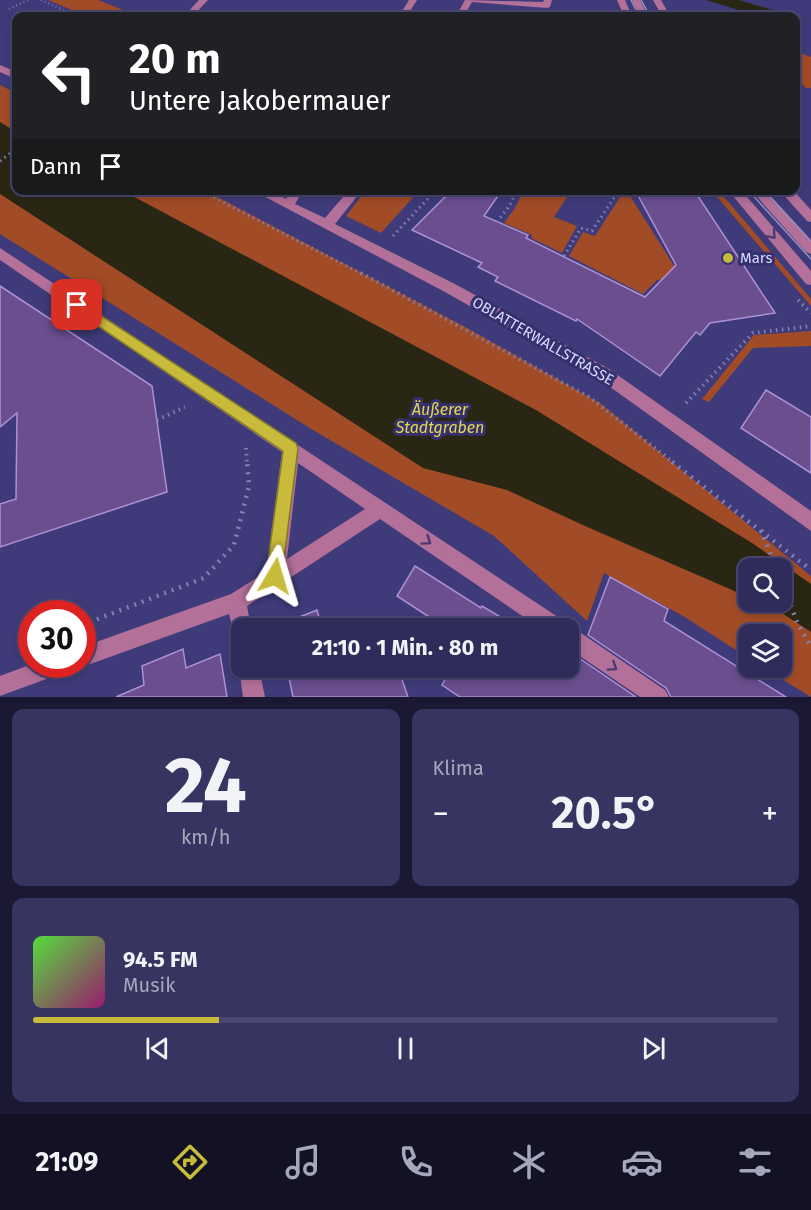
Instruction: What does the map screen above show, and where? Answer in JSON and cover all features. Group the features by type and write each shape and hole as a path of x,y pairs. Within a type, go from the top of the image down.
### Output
{"street":[{"path":"192,12 204,0"},
{"path":"474,0 547,5 548,0"},
{"name":"OBLATTERWALLSTRASSE","path":"268,195 380,251 604,374 811,522"},
{"path":"288,205 294,195"},
{"path":"327,224 352,195"},
{"path":"738,195 811,280"},
{"path":"762,195 811,249"},
{"path":"790,195 811,218"},
{"path":"0,253 542,618"},
{"path":"275,576 291,448"},
{"path":"96,652 236,602 370,516 378,508"},
{"path":"236,602 239,618"},
{"path":"579,643 658,697"},
{"path":"0,686 22,678"},
{"path":"251,678 254,697"}],"path":[{"path":"9,9 28,0"},
{"path":"41,0 68,12"},
{"path":"209,195 336,259 589,397 811,570"},
{"path":"380,251 431,195"},
{"path":"497,222 515,195"},
{"path":"564,256 581,228 592,231 617,195"},
{"path":"684,405 753,333 811,326"},
{"path":"157,420 193,403"},
{"path":"96,620 204,578 234,544 249,486 245,438"},
{"path":"760,529 772,558"},
{"path":"792,606 811,647"}],"shaded area":[{"path":"48,0 98,0 123,10 120,12 76,12"},
{"path":"800,53 811,57 811,88 806,88 800,82"},
{"path":"0,85 12,91 12,195 214,195 465,327 600,403 789,558 738,558 738,612 792,612 792,560 811,576 811,697 780,678 792,678 792,624 738,624 738,651 685,617 604,573 587,621 494,536 313,430 0,234"},
{"path":"362,195 415,195 381,233 346,216"},
{"path":"521,195 568,195 554,217 577,226 562,253 531,238 532,235 504,223"},
{"path":"621,195 630,195 681,277 657,280 643,294 569,256 583,232 595,236"},
{"path":"715,195 722,195 811,299 811,306"},
{"path":"811,331 811,346 753,348 709,402 702,399 754,335"}],"water":[{"path":"706,0 739,0 780,12 745,12"},
{"name":"Äußerer Stadtgraben","path":"0,122 12,130 12,195 131,195 536,410 774,558 738,558 738,593 507,490 423,468 0,194"},
{"name":"Äußerer Stadtgraben","path":"792,571 811,584 811,632 780,612 792,612"}],"building":[{"path":"447,195 499,195 484,216 528,235 526,238 645,297 676,265 638,195 697,195 775,313 710,323 700,335 696,332 660,376 577,319 576,321 495,281 498,277 478,267 482,263 412,230"},
{"path":"0,286 152,386 167,492 0,547 0,504 16,499 17,413 0,427"},
{"path":"766,390 811,417 811,473 741,428"},
{"path":"415,566 481,608 482,606 502,618 431,618 397,596"},
{"path":"610,577 668,609 664,621 738,667 738,678 756,678 786,697 671,697 666,688 588,635"},
{"path":"317,610 319,618 297,618"},
{"path":"183,649 186,668 220,654 227,697 116,697 144,685 142,666"},
{"path":"579,658 636,697 460,697 442,685 446,678 579,678"},
{"path":"289,678 401,678 408,697 293,697"}],"tram line":[{"path":"631,0 637,12"},
{"path":"641,0 648,12"},
{"path":"753,195 811,259"},
{"path":"769,195 811,241"}],"place":[{"name":"Mars","path":"728,258"}],"route":[{"path":"77,305 291,448 275,576"}]}
